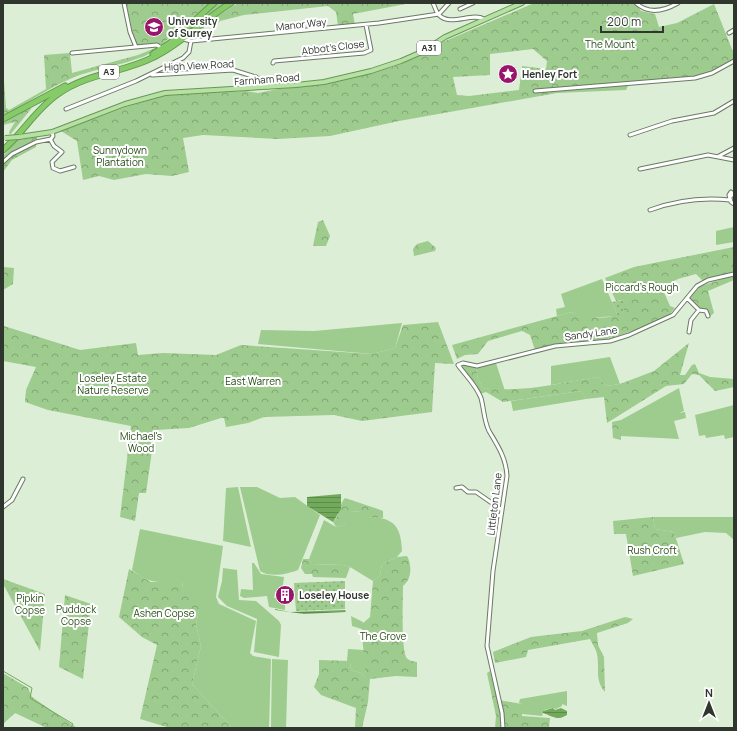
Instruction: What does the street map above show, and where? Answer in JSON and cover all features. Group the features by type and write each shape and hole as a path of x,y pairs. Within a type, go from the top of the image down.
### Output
{"highway":[{"name":"A3","path":"3,119 89,75 140,60 163,50 214,3"},
{"name":"A3","path":"3,151 37,111 69,87 94,76 137,65 183,39 212,15 231,3"},
{"name":"A3","path":"3,147 38,106 65,86"}],"main road":[{"name":"Farnham Road","path":"4,138 52,132 111,109 165,93 324,82 383,68 424,51 445,37 522,3"}],"street":[{"path":"124,3 130,33 136,47"},
{"path":"433,3 439,14 452,19 484,19"},
{"path":"439,14 449,3"},
{"path":"460,9 473,3"},
{"path":"636,3 643,9 651,11 660,11 678,3"},
{"name":"Manor Way","path":"183,39 191,41 366,25 439,14"},
{"name":"Abbot's Close","path":"273,63 274,61 364,53 371,50 366,25"},
{"path":"729,33 734,30"},
{"name":"High View Road","path":"159,73 186,56 190,50 191,41"},
{"path":"72,53 157,45 163,50"},
{"path":"537,91 695,78 712,73 734,62"},
{"name":"High View Road","path":"66,109 150,75 159,73 239,70 256,77 268,87"},
{"path":"630,135 672,121 714,113 734,101"},
{"path":"3,162 12,154 36,142 50,139 53,137 52,132"},
{"path":"50,139 54,146 62,152 52,162 54,168 60,171 74,167"},
{"path":"719,156 734,148"},
{"path":"640,169 708,155 719,156 722,159 734,160"},
{"path":"650,210 678,201 709,198 730,198 734,204"},
{"name":"Sandy Lane","path":"458,365 463,363 477,366 555,346 610,340 623,337 673,315 697,286 708,280 734,274"},
{"path":"687,298 699,310 706,311 708,316"},
{"path":"689,332 691,320 699,310"},
{"name":"Littleton Lane","path":"458,365 473,383 480,397 489,430 504,456 507,476 490,597 488,656 502,713 503,728"},
{"path":"3,507 12,500 23,479"},
{"path":"456,488 462,487 468,492 476,492 502,510"},
{"path":"491,518 501,515"}],"green space":[{"name":"University of Surrey","path":"126,3 210,3 162,44 137,46"},
{"path":"217,3 227,3 211,13 191,30 189,28"},
{"path":"238,3 411,3 353,14 355,25 338,26 336,12 328,6 244,15 220,21 217,25 204,27 204,29 200,27"},
{"name":"The Mount","path":"534,3 635,3 641,11 655,14 659,27 677,23 714,4 734,54 734,61 710,73 690,77 629,84 626,90 557,93 399,121 330,136 278,139 203,135 183,138 189,172 172,176 146,174 114,180 99,176 83,180 77,141 61,131 126,107 167,95 246,91 258,93 278,89 325,84 393,67 424,54 443,42","holes":["533,49 547,61 546,69 522,66 519,90 469,96 457,95 453,77 490,75 490,54"]},
{"path":"158,47 147,55 69,79 3,117 3,67 6,108 9,110 46,89 44,55 70,53 72,73 138,55"},
{"path":"30,107 31,109 10,135 9,132 15,122 3,125 3,121"},
{"path":"37,137 36,147 12,160 3,172 3,156 17,140"},
{"path":"323,220 330,236 326,246 313,246 318,222"},
{"path":"734,227 734,242 716,245 716,231"},
{"path":"428,241 436,248 435,251 414,256 413,249 417,244"},
{"name":"Piccard's Rough","path":"734,247 734,272 703,281 696,274 678,279 664,286 663,290 670,306 675,308 670,314 648,326 599,341 559,344 535,350 530,335 522,331 488,341 478,354 465,355 457,359 452,345 572,312 599,318 619,314 624,311 624,300 616,301 605,278 634,267"},
{"path":"3,267 14,268 13,284 3,290"},
{"path":"734,275 734,280 708,291 714,313 710,316 708,311 698,307 688,298 698,287"},
{"path":"602,279 618,316 585,318 572,312 557,316 556,309 565,307 561,294"},
{"path":"624,300 624,311 618,316 612,302"},
{"name":"Loseley Estate Nature Reserve","path":"438,322 454,364 435,363 432,412 362,421 334,415 264,417 248,423 226,427 224,418 221,418 189,428 155,430 146,493 139,493 135,521 120,517 131,426 48,410 25,402 26,390 36,367 3,361 4,326 80,350 136,343 138,355 163,353 216,355 241,345 372,354 395,348 403,325"},
{"path":"402,323 395,348 372,354 258,344 261,330 314,331"},
{"path":"689,343 680,375 685,375 692,365 695,364 699,373 710,377 734,379 734,387 715,391 699,375 692,374 684,384 666,386 607,423 604,397 586,399 581,391 503,402 486,392 480,394 476,384 459,366 462,364 476,367 478,379 483,388 527,388 598,377 606,386 620,384 654,371"},
{"path":"610,357 620,384 606,386 598,377 551,385 551,366"},
{"path":"496,363 505,391 483,388 478,379 476,367"},
{"path":"679,388 684,411 679,413 685,412 686,418 674,421 679,439 621,436 621,420"},
{"path":"581,391 586,399 513,411 511,401"},
{"path":"734,405 734,437 725,439 724,435 706,438 705,435 699,436 695,415"},
{"path":"621,420 621,440 613,438 612,422"},
{"path":"238,487 251,547 223,541 226,488"},
{"path":"240,487 257,487 280,498 295,497 320,515 298,570 274,575 260,571"},
{"path":"345,498 383,511 383,518 361,517 361,512 351,511 344,525 336,527 333,522 336,519"},
{"path":"350,511 362,512 362,517 387,520 396,527 399,533 402,551 397,557 382,564 380,575 373,581 350,567 343,565 312,564 309,559 324,520 336,527 344,525"},
{"path":"653,517 734,517 734,540 726,533 705,532 676,538 674,532 655,529"},
{"name":"Rush Croft","path":"653,517 655,529 674,532 684,564 633,576 626,534 614,534 613,521"},
{"path":"140,529 223,546 216,597 219,604 256,621 250,653 253,656 271,659 269,728 232,728 192,684 201,646 196,625 199,610 183,588 182,582 156,582 139,575 132,570"},
{"name":"The Grove","path":"407,556 410,564 410,576 403,586 403,643 406,657 411,661 417,662 417,677 396,676 370,679 368,702 362,728 355,728 356,708 321,695 314,687 319,674 319,660 350,661 351,670 361,673 365,677 362,624 370,617 373,581 380,575 382,564 397,557"},
{"path":"303,559 309,559 312,564 343,565 350,567 346,578 313,577 312,574 305,574 301,568"},
{"path":"252,563 254,563 261,574 284,577 282,592 275,592 274,598 285,599 285,610 269,607 267,596 244,598 240,596 241,589 253,590"},
{"path":"223,568 237,570 239,600 256,601 279,621 281,625 279,657 254,652 257,619 227,606 218,597 222,581"},
{"name":"Ashen Copse","path":"129,569 151,582 182,582 183,588 195,593 199,610 196,625 201,646 192,684 232,728 170,728 140,719 157,645 142,637 119,617"},
{"name":"Pipkin Copse","path":"3,579 45,594 40,651 3,584"},
{"path":"345,581 345,609 296,611 294,583"},
{"name":"Puddock Copse","path":"65,595 91,604 83,679 59,667"},
{"path":"351,616 363,622 362,629 352,626"},
{"path":"625,617 633,619 628,623 597,633 598,645 604,657 605,692 598,678 597,654 590,639 528,650 526,657 495,663 493,652 531,637 582,631"},
{"path":"348,649 364,650 366,657 365,677 361,673 351,670 350,662 347,661"},
{"path":"272,659 288,660 286,728 271,728"},
{"path":"490,671 500,711 501,728 495,728 496,716 487,673"},
{"path":"3,673 28,688 32,697 77,728 47,728 15,713 3,724"},
{"path":"567,691 567,706 562,704 562,706 556,709 553,708 544,710 542,716 522,714 522,704 519,703 520,699"},
{"path":"499,700 522,704 522,716 550,718 549,728 503,728"}],"shaded area":[{"path":"341,494 341,509 333,522 307,506 307,497"},
{"path":"275,610 290,612 345,610 346,612 304,614"},
{"path":"553,708 555,710 561,708 567,711 567,715 557,718 543,713 543,711"}],"waterway":[{"path":"166,35 172,30"},
{"path":"3,671 32,688 30,698 73,724 71,728"}],"place":[{"name":"University of Surrey","path":"154,27"},
{"name":"Henley Fort","path":"508,74"},
{"name":"Loseley House","path":"285,595"}],"park label":[{"name":"Sunnydown Plantation","path":"120,156"},
{"name":"East Warren","path":"253,381"},
{"name":"Michael's Wood","path":"141,442"}]}
